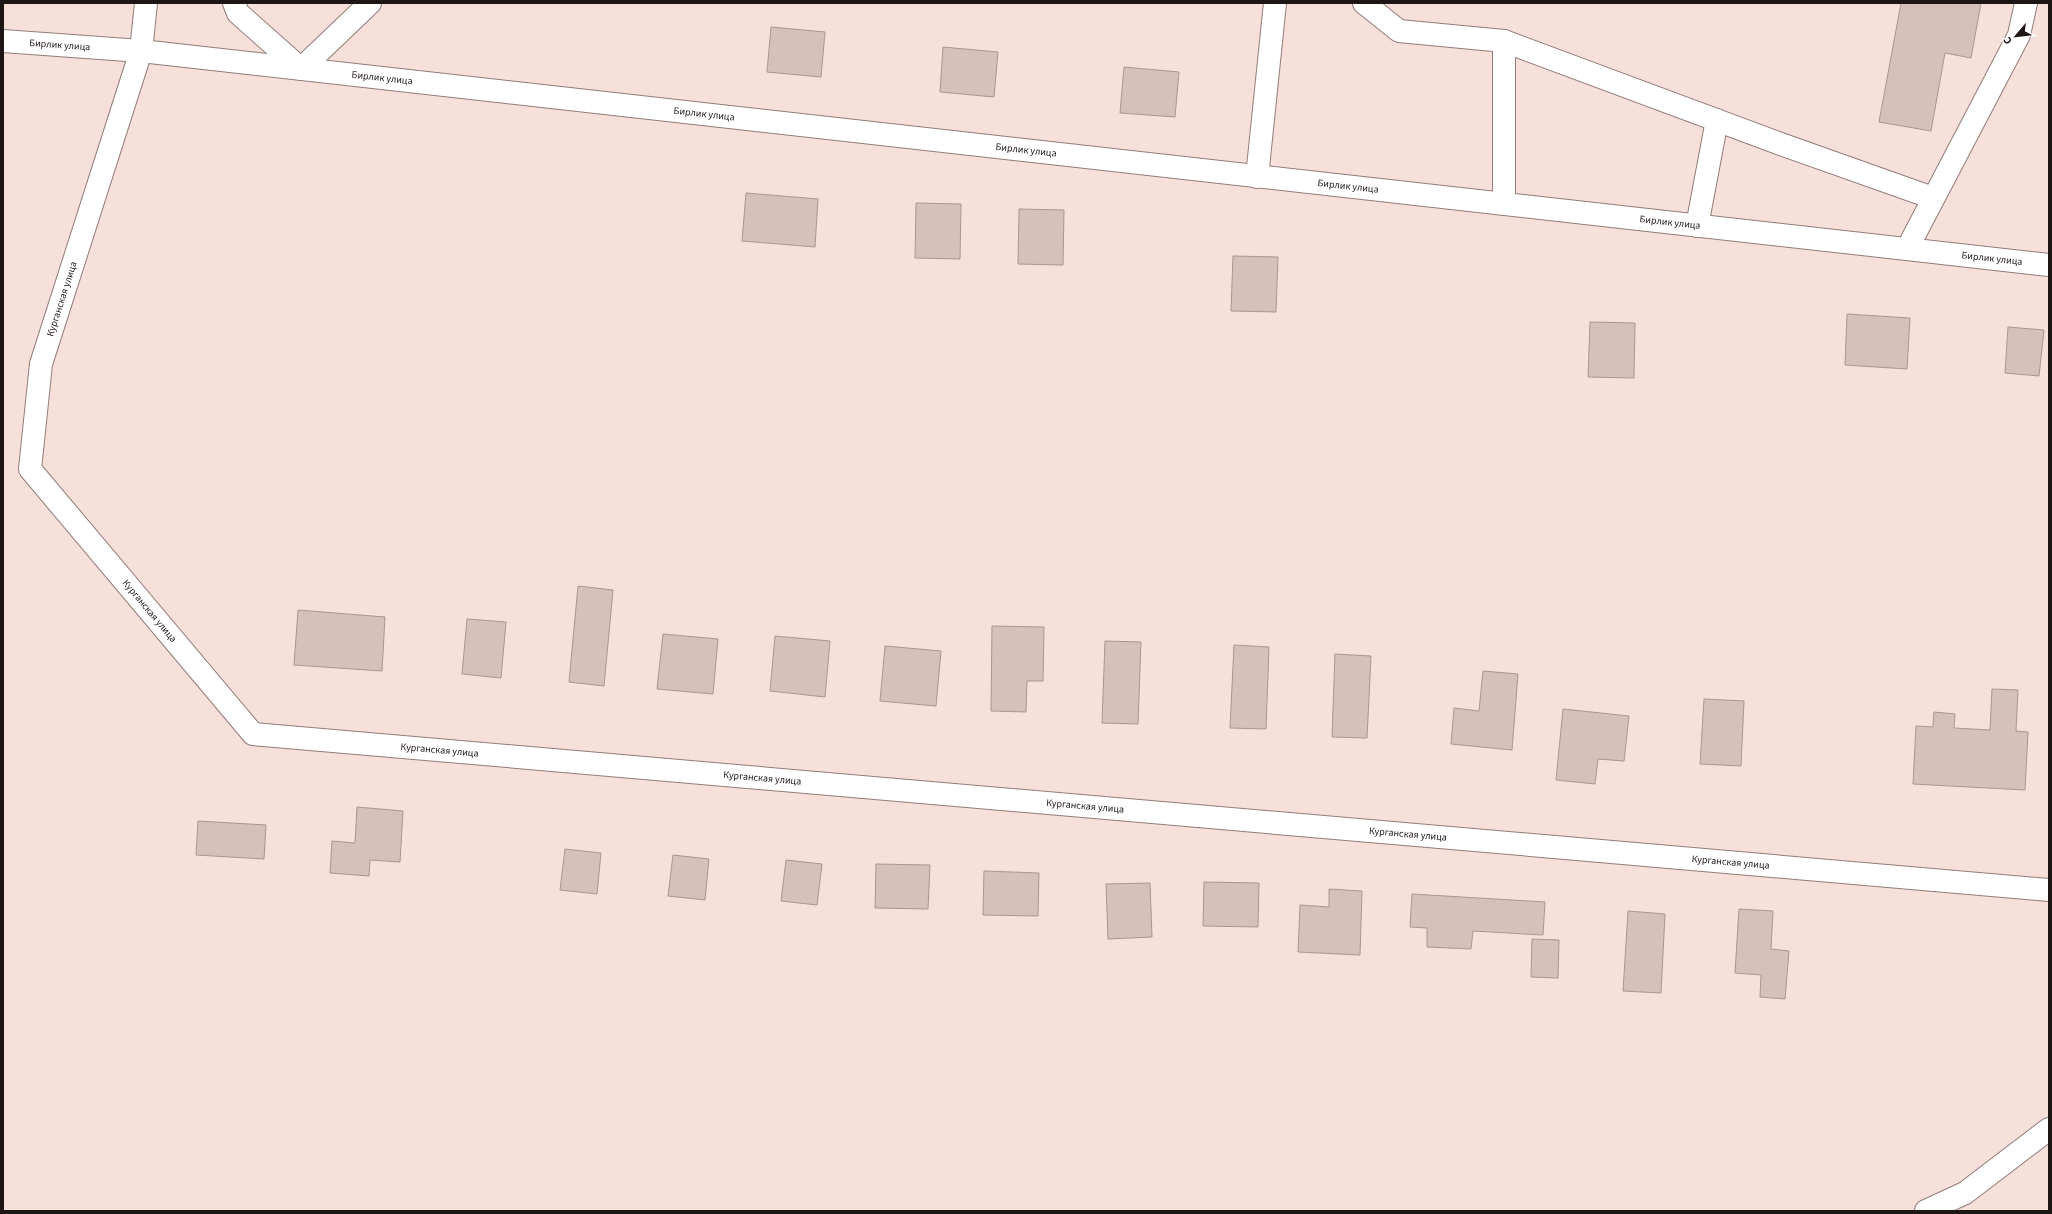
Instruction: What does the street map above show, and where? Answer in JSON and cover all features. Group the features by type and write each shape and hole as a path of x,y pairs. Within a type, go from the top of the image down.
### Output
{"street":[{"name":"Курганская улица","path":"146,3 141,51 41,364 30,469 253,734 2049,890"},
{"path":"234,3 238,13 301,69 370,3"},
{"path":"1257,176 1275,3"},
{"path":"1364,3 1399,31 1504,41 1933,198"},
{"path":"1906,250 2019,35 2026,3"},
{"name":"Бирлик улица","path":"3,41 141,51 2049,266"},
{"path":"1504,41 1504,204"},
{"path":"1698,226 1717,120"},
{"path":"1926,1211 1965,1193 2049,1129"}],"building":[{"path":"1901,3 1981,3 1971,58 1945,53 1931,131 1879,122"},
{"path":"771,27 825,32 821,77 767,72"},
{"path":"943,47 998,52 994,97 940,92"},
{"path":"1124,67 1179,72 1175,117 1120,113"},
{"path":"746,193 818,199 815,247 742,241"},
{"path":"916,203 961,204 960,259 915,258"},
{"path":"1019,209 1064,210 1063,265 1018,264"},
{"path":"1233,256 1278,257 1276,312 1231,311"},
{"path":"1847,314 1910,318 1907,369 1845,365"},
{"path":"1590,322 1635,323 1634,378 1588,377"},
{"path":"2008,327 2044,330 2039,376 2005,373"},
{"path":"578,586 613,590 604,686 569,682"},
{"path":"298,610 385,617 382,671 294,665"},
{"path":"467,619 506,622 501,678 462,674"},
{"path":"992,626 1044,627 1043,681 1027,681 1026,712 991,711"},
{"path":"663,634 718,639 713,694 657,689"},
{"path":"775,636 830,641 825,697 770,691"},
{"path":"1105,641 1141,642 1138,724 1102,723"},
{"path":"1234,645 1269,647 1266,729 1230,728"},
{"path":"885,646 941,651 936,706 880,701"},
{"path":"1335,654 1371,656 1367,738 1332,737"},
{"path":"1483,671 1518,674 1512,750 1451,744 1454,708 1479,711"},
{"path":"1992,689 2018,690 2016,731 2028,732 2025,790 1913,784 1916,726 1933,727 1934,712 1955,714 1954,728 1990,730"},
{"path":"1704,699 1744,701 1741,766 1700,764"},
{"path":"1563,709 1629,716 1624,761 1598,759 1595,784 1556,780"},
{"path":"357,807 403,811 400,862 370,860 369,876 330,873 332,841 355,843"},
{"path":"198,821 266,825 264,859 196,855"},
{"path":"565,849 601,853 597,894 560,890"},
{"path":"673,855 709,859 705,900 668,896"},
{"path":"786,860 822,864 817,905 781,901"},
{"path":"876,864 930,865 928,909 875,908"},
{"path":"984,871 1039,873 1038,916 983,915"},
{"path":"1204,882 1259,883 1258,927 1203,926"},
{"path":"1150,883 1152,937 1108,939 1106,884"},
{"path":"1329,889 1362,891 1360,955 1298,952 1300,905 1329,907"},
{"path":"1412,894 1545,902 1543,935 1473,931 1471,949 1427,947 1427,928 1410,927"},
{"path":"1739,909 1773,911 1771,949 1789,951 1785,999 1760,997 1761,975 1735,973"},
{"path":"1628,911 1665,914 1661,993 1623,991"},
{"path":"1532,939 1559,940 1558,978 1531,977"}]}
